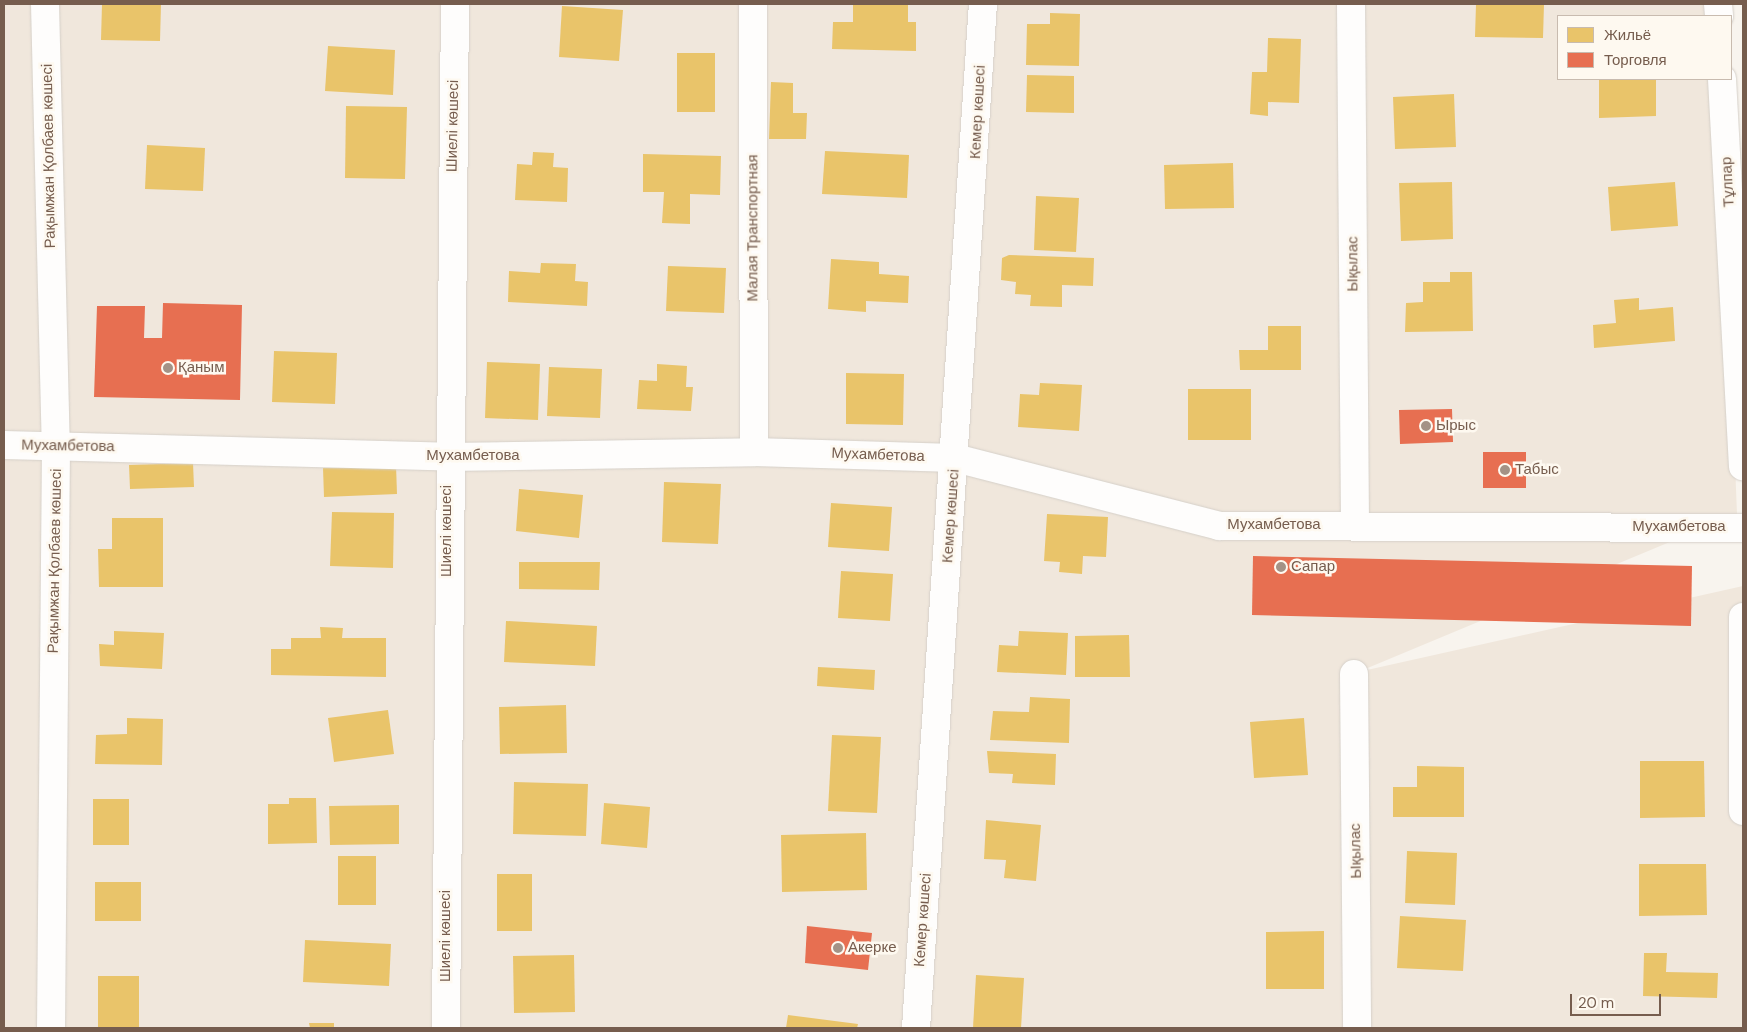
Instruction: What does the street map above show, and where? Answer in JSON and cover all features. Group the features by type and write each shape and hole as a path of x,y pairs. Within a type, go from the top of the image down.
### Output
{"street":[{"name":"Рақымжан Қолбаев көшесі","path":"45,4 56,446 51,1028"},
{"name":"Шиелі көшесі","path":"446,1028 448,457 455,4"},
{"name":"Малая Транспортная","path":"753,4 754,452"},
{"name":"Кемер көшесі","path":"916,1028 955,458 983,4"},
{"name":"Ықылас","path":"1351,4 1355,525"},
{"name":"Тұлпар","path":"1722,80 1743,466"},
{"name":"Мухамбетова","path":"4,445 448,457 754,452 955,458 1219,526 1355,525 1743,528"},
{"path":"1743,617 1743,812"},
{"name":"Ықылас","path":"1354,674 1357,1028"}],"shaded area":[{"path":"4,4 1718,4 1718,15 1557,15 1557,80 1720,80 1737,514 1358,672 1743,586 1743,1028 4,1028"}],"building: Жильё":[{"path":"102,4 161,4 160,41 101,40"},
{"path":"853,4 908,4 908,22 916,22 916,51 832,49 833,22 853,22"},
{"path":"1476,4 1544,4 1543,38 1475,37"},
{"path":"562,6 623,10 619,61 559,57"},
{"path":"1050,13 1080,14 1079,66 1026,65 1027,24 1050,24"},
{"path":"1268,38 1301,39 1299,103 1268,102 1268,116 1250,114 1252,72 1267,72"},
{"path":"328,46 395,50 393,95 325,91"},
{"path":"677,53 715,53 715,112 677,112"},
{"path":"1027,75 1074,76 1074,113 1026,112"},
{"path":"1599,80 1656,80 1656,116 1599,118"},
{"path":"771,82 793,83 793,113 807,113 806,139 769,139"},
{"path":"1454,94 1456,147 1395,149 1393,97"},
{"path":"346,106 407,107 405,179 345,178"},
{"path":"147,145 205,148 203,191 145,189"},
{"path":"825,151 909,155 907,198 822,194"},
{"path":"533,152 554,153 553,167 568,168 567,202 515,200 517,164 532,165"},
{"path":"643,154 721,156 720,195 690,194 690,224 662,223 664,192 643,192"},
{"path":"1233,163 1234,208 1165,209 1164,165"},
{"path":"1452,182 1453,239 1401,241 1399,183"},
{"path":"1675,182 1678,226 1611,231 1608,187"},
{"path":"1036,196 1079,198 1076,252 1034,250"},
{"path":"1009,255 1094,258 1093,286 1062,285 1062,307 1030,306 1031,295 1015,294 1016,282 1001,280 1002,258"},
{"path":"831,259 879,262 879,274 909,276 908,303 866,301 866,312 828,309"},
{"path":"541,263 576,264 575,281 588,282 587,306 508,302 509,271 540,273"},
{"path":"668,266 726,268 724,313 666,311"},
{"path":"1450,272 1472,272 1473,331 1405,332 1406,303 1423,302 1423,282 1450,282"},
{"path":"1639,298 1639,310 1673,307 1675,341 1594,348 1593,325 1616,323 1614,300"},
{"path":"1268,326 1301,326 1301,370 1240,370 1239,350 1268,350"},
{"path":"274,351 337,353 335,404 272,402"},
{"path":"487,362 540,364 538,420 485,418"},
{"path":"657,364 687,366 686,387 693,387 691,411 637,409 639,380 657,381"},
{"path":"549,367 602,369 600,418 547,416"},
{"path":"846,373 904,374 903,425 846,424"},
{"path":"1040,383 1082,385 1079,431 1018,427 1020,394 1039,395"},
{"path":"1188,389 1251,389 1251,440 1188,440"},
{"path":"193,463 194,487 130,489 129,465"},
{"path":"396,465 397,494 324,497 323,468"},
{"path":"664,482 721,484 718,544 662,542"},
{"path":"519,489 583,495 579,538 516,531"},
{"path":"831,503 892,507 889,551 828,547"},
{"path":"332,512 394,513 393,568 330,566"},
{"path":"1047,514 1108,517 1106,557 1083,556 1082,574 1059,572 1060,562 1044,561"},
{"path":"112,518 163,518 163,587 99,587 98,549 112,549"},
{"path":"519,562 600,562 599,590 519,589"},
{"path":"841,571 893,574 890,621 838,618"},
{"path":"506,621 597,626 595,666 504,662"},
{"path":"320,627 343,628 342,638 386,638 386,677 271,675 271,649 291,649 291,638 321,638"},
{"path":"114,631 164,633 162,669 100,666 99,644 114,645"},
{"path":"1019,631 1068,633 1066,675 997,672 999,645 1018,646"},
{"path":"1129,635 1130,677 1075,677 1075,636"},
{"path":"818,667 875,670 874,690 817,686"},
{"path":"1030,697 1070,699 1069,743 990,740 993,711 1029,712"},
{"path":"566,705 567,753 500,754 499,707"},
{"path":"388,710 394,754 334,762 328,718"},
{"path":"127,718 163,719 162,765 95,764 96,735 127,734"},
{"path":"1304,718 1308,775 1254,778 1250,722"},
{"path":"832,735 881,737 877,813 828,811"},
{"path":"987,751 1056,754 1055,785 1012,783 1013,774 989,773"},
{"path":"1640,761 1704,761 1705,817 1640,818"},
{"path":"1417,766 1464,767 1464,817 1393,817 1393,787 1417,787"},
{"path":"514,782 588,784 586,836 513,834"},
{"path":"289,798 316,798 317,843 268,844 268,804 289,804"},
{"path":"93,799 129,799 129,845 93,845"},
{"path":"604,803 650,807 647,848 601,844"},
{"path":"399,805 399,844 330,845 329,806"},
{"path":"986,820 1041,825 1036,881 1004,878 1006,860 984,859"},
{"path":"866,833 867,890 782,892 781,835"},
{"path":"1407,851 1457,853 1455,905 1405,903"},
{"path":"338,856 376,856 376,905 338,905"},
{"path":"1639,864 1706,864 1707,915 1639,916"},
{"path":"497,874 532,874 532,931 497,931"},
{"path":"95,882 141,882 141,921 95,921"},
{"path":"1400,916 1466,920 1463,971 1397,968"},
{"path":"1324,931 1324,989 1266,989 1266,932"},
{"path":"305,940 391,944 389,986 303,982"},
{"path":"1644,953 1667,953 1666,972 1718,973 1717,998 1643,996"},
{"path":"574,955 575,1012 514,1013 513,956"},
{"path":"976,975 1024,978 1021,1028 973,1028"},
{"path":"98,976 139,976 139,1028 98,1028"},
{"path":"788,1015 858,1024 857,1028 786,1028"},
{"path":"309,1023 334,1023 334,1028 310,1028"}],"building: Торговля":[{"name":"Қаным","path":"163,303 242,305 240,400 94,397 97,306 145,306 144,338 162,338"},
{"name":"Ырыс","path":"1452,409 1453,442 1400,444 1399,410"},
{"name":"Табыс","path":"1483,452 1526,452 1526,488 1483,488"},
{"path":"1253,556 1692,566 1691,626 1252,615"},
{"name":"Акерке","path":"807,926 872,933 868,970 805,963"}],"place":[{"name":"Қаным","path":"168,368"},
{"name":"Ырыс","path":"1426,426"},
{"name":"Табыс","path":"1505,470"},
{"name":"Сапар","path":"1281,567"},
{"name":"Акерке","path":"838,948"}]}
